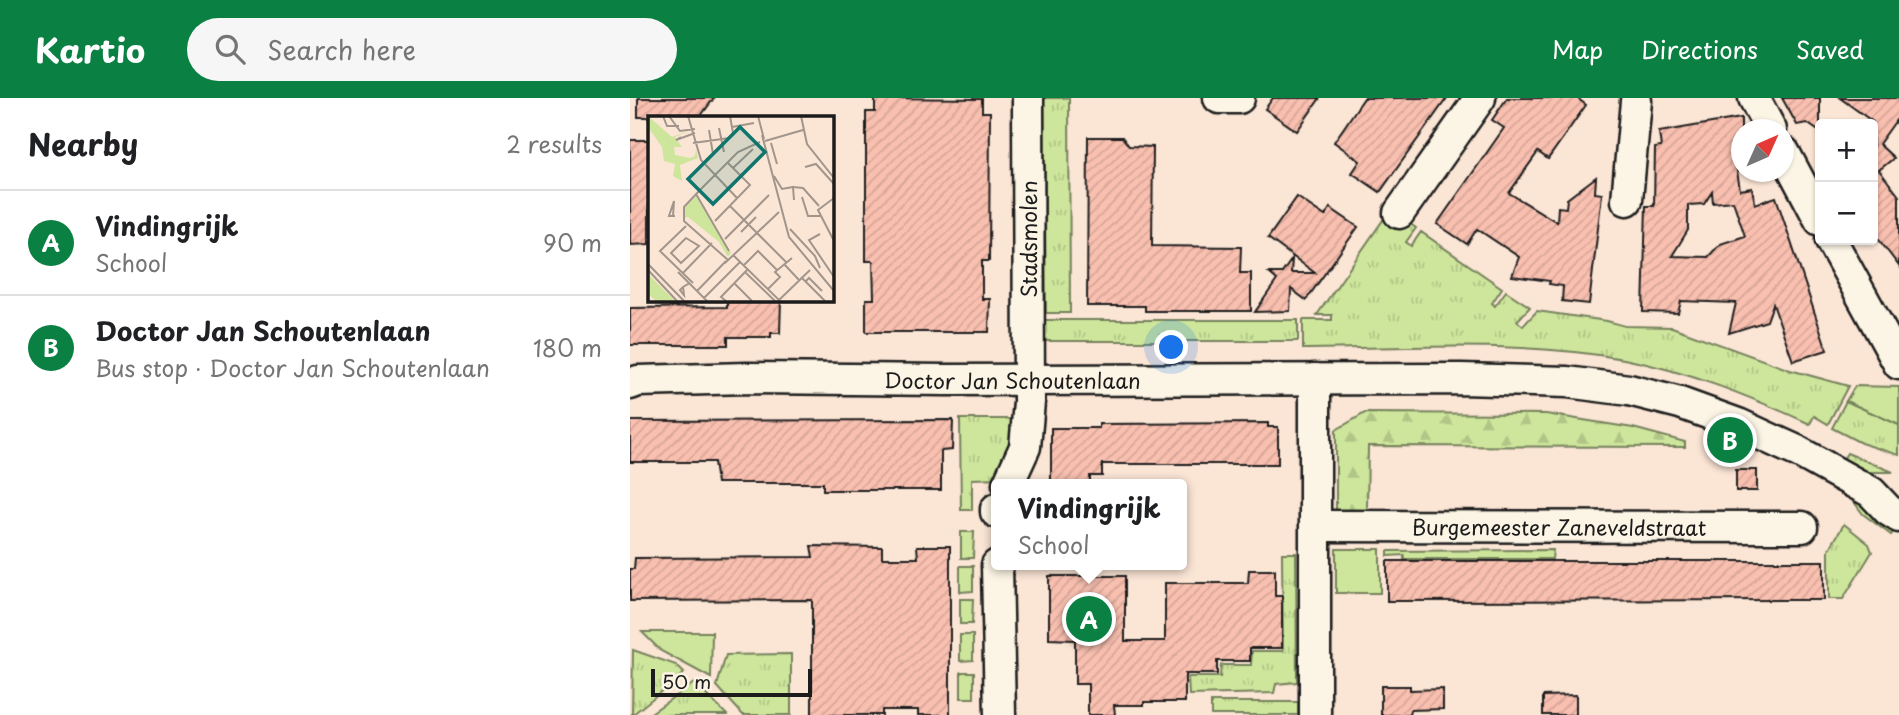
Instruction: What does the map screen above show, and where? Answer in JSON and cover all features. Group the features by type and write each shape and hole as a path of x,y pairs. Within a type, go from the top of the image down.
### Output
{"street":[{"name":"Stadsmolen","path":"1010,479 1025,447 1028,380 1028,98"},
{"path":"1219,98 1239,98"},
{"path":"1399,213 1480,98"},
{"path":"1754,98 1765,119"},
{"path":"1627,200 1642,99"},
{"path":"1794,172 1815,211"},
{"path":"1834,245 1899,364"},
{"name":"Doctor Jan Schoutenlaan","path":"633,381 722,378 1461,379 1567,382 1629,390 1680,403 1770,437 1885,493 1888,510 1899,517"},
{"path":"1315,379 1315,715"},
{"name":"Burgemeester Zaneveldstraat","path":"1317,526 1801,527"},
{"path":"997,570 1000,715"}],"green space":[{"path":"1044,98 1069,98 1070,313 1046,313"},
{"path":"1390,210 1416,228 1406,242 1411,246 1421,232 1502,288 1492,303 1495,306 1506,291 1530,307 1517,321 1523,326 1537,311 1625,326 1672,327 1790,370 1848,386 1828,424 1814,416 1810,424 1695,378 1648,364 1585,353 1464,346 1303,349 1303,320 1332,320 1332,315 1317,315"},
{"path":"1045,320 1298,320 1298,341 1044,341"},
{"path":"1855,386 1899,387 1899,425 1846,401"},
{"path":"1846,401 1899,425 1899,455 1861,443 1832,428"},
{"path":"1365,413 1546,414 1633,428 1685,442 1685,447 1368,446 1367,510 1364,514 1336,516 1336,430"},
{"path":"960,419 1014,419 1014,442 1000,478 972,479 972,510 961,510"},
{"path":"1847,453 1893,472 1864,472 1842,461"},
{"path":"1845,490 1898,524 1891,535 1863,514"},
{"path":"1844,524 1869,544 1872,552 1843,599 1829,599 1829,550"},
{"path":"961,532 974,532 973,558 961,558"},
{"path":"1336,549 1380,549 1380,593 1336,593"},
{"path":"1553,550 1552,559 1404,559 1404,555 1388,556 1388,551"},
{"path":"1282,553 1296,553 1297,682 1276,684 1274,693 1189,695 1188,677 1220,677 1221,665 1251,665 1252,651 1283,651"},
{"path":"960,566 973,566 973,591 960,592"},
{"path":"960,599 973,599 972,624 960,624"},
{"path":"642,632 712,632 711,678 661,651"},
{"path":"960,635 973,635 973,660 960,661"},
{"path":"633,650 676,665 684,673 632,715"},
{"path":"791,654 791,715 743,715 717,686 726,655"},
{"path":"961,672 974,672 974,698 961,698"},
{"path":"694,683 727,715 648,715"},
{"path":"1211,702 1298,702 1298,715 1211,715"}],"building":[{"path":"638,98 714,98 701,116 638,117"},
{"path":"875,98 982,99 982,112 990,112 989,261 982,261 982,299 990,299 989,332 866,332 866,299 874,299 873,261 866,261 866,112 875,112"},
{"path":"1273,98 1320,98 1297,131 1265,109"},
{"path":"1364,98 1447,98 1380,192 1352,173 1360,161 1334,142"},
{"path":"1507,98 1577,98 1586,105 1548,159 1538,152 1509,193 1557,222 1558,207 1566,208 1567,199 1596,177 1595,193 1602,194 1589,304 1562,301 1563,286 1549,284 1550,281 1512,276 1519,257 1477,229 1467,244 1437,224 1504,128 1492,120"},
{"path":"1782,98 1820,98 1820,119 1815,119 1815,129 1807,123 1797,125"},
{"path":"1840,98 1899,98 1899,116 1879,144 1894,158 1879,170 1899,196 1899,266 1878,239 1878,119 1869,119"},
{"path":"1731,120 1731,182 1739,182 1740,190 1752,188 1755,204 1776,197 1827,350 1793,361 1773,304 1767,321 1729,333 1736,303 1681,301 1678,313 1643,312 1646,206 1654,206 1655,148 1661,147 1659,132","holes":["1712,192 1713,203 1733,201 1745,236 1720,244 1708,257 1672,256 1688,230 1688,205 1704,204"]},
{"path":"1088,137 1122,137 1129,146 1153,147 1152,246 1241,247 1240,273 1251,273 1251,311 1145,311 1145,306 1087,306"},
{"path":"630,140 648,140 648,244 630,245"},
{"path":"1297,197 1325,216 1330,208 1358,227 1306,300 1291,289 1290,311 1255,312 1277,280 1269,273 1282,273 1292,259 1291,273 1315,273 1268,238"},
{"path":"727,301 781,301 780,333 771,333 771,337 728,337 728,345 630,345 630,308 727,307"},
{"path":"953,420 952,450 941,451 941,490 823,490 823,483 717,483 714,462 630,462 630,421"},
{"path":"1268,423 1268,427 1278,427 1278,464 1102,464 1102,476 1090,476 1090,479 1051,479 1051,428 1099,428 1099,424"},
{"path":"1736,470 1757,470 1757,491 1736,491"},
{"path":"811,546 882,547 882,558 918,558 917,546 950,546 950,715 918,715 918,710 882,710 882,715 812,715 812,600 630,601 630,569 634,569 635,558 813,557"},
{"path":"1387,561 1824,561 1824,600 1387,601"},
{"path":"1249,570 1275,570 1275,596 1282,596 1282,648 1250,648 1250,661 1217,661 1217,674 1185,674 1185,702 1114,705 1115,715 1088,715 1088,684 1075,684 1075,640 1049,639 1049,576 1125,576 1125,641 1165,641 1165,583 1248,583"},
{"path":"1381,686 1410,686 1410,690 1443,689 1443,709 1410,710 1409,715 1381,715"},
{"path":"1576,695 1576,715 1543,715 1543,696"}],"place":[{"name":"Doctor Jan Schoutenlaan","path":"1730,440"},
{"name":"Vindingrijk","path":"1089,619"}]}
